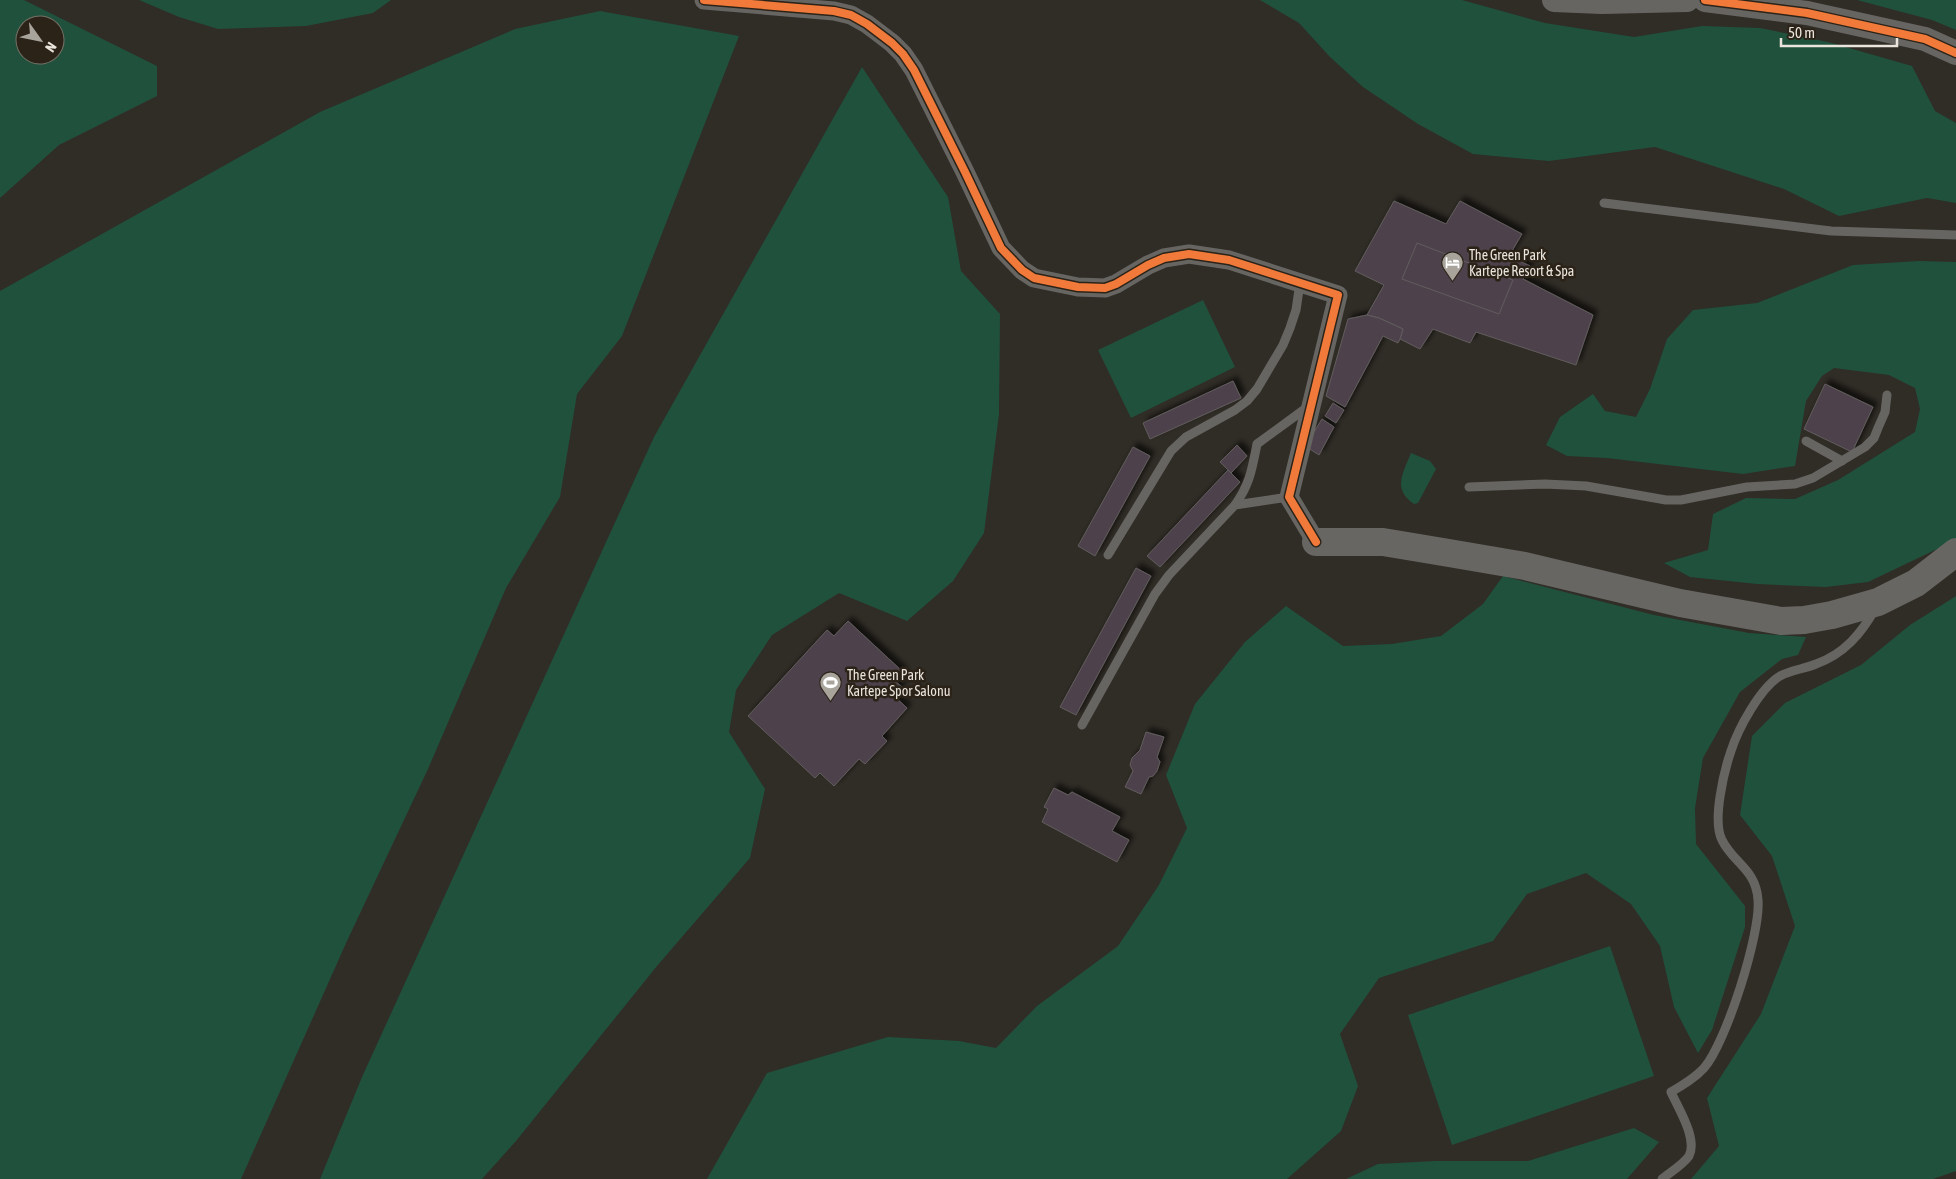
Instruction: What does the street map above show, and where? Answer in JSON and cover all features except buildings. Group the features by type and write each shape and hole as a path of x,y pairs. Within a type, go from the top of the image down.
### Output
{"main road":[{"path":"1316,542 1383,542 1443,552 1525,566 1680,603 1781,621 1804,620 1832,615 1878,602 1916,583 1956,552"}],"street":[{"path":"704,0 834,11 851,16 867,24 892,43 903,54 914,70 1001,248 1022,270 1034,278 1078,287 1105,288 1164,258 1189,254 1229,260 1338,295 1289,497 1316,542"},
{"path":"1554,0 1602,2 1687,0"},
{"path":"1705,0 1807,13 1925,39 1956,53"}],"lane":[{"path":"1604,203 1831,232 1956,235"},
{"path":"1108,555 1171,451 1186,437 1235,410 1257,390 1283,345 1290,328 1296,310 1300,283"},
{"path":"1469,487 1545,484 1586,486 1666,500 1681,500 1748,487 1795,484 1813,478 1865,447 1874,438 1885,412 1887,396"},
{"path":"1082,725 1155,594 1168,575 1236,505 1246,490 1251,478 1257,444 1311,404"},
{"path":"1806,441 1842,461"},
{"path":"1236,505 1289,497"},
{"path":"1662,1179 1690,1155 1690,1134 1671,1092 1694,1078 1714,1054 1726,1028 1747,966 1758,918 1758,900 1751,876 1721,839 1718,826 1719,806 1731,751 1741,727 1770,684 1792,670 1820,662 1845,648 1866,625 1878,602"}],"green space":[{"path":"0,0 24,0 54,15 15,15 15,65 65,65 65,20 157,66 157,96 59,145 0,198"},
{"path":"139,0 391,0 373,13 306,26 218,29 179,17"},
{"path":"1260,0 1462,0 1545,23 1634,37 1702,26 1760,28 1828,42 1912,66 1935,111 1956,123 1956,203 1927,198 1839,216 1784,189 1655,147 1549,161 1473,154 1418,124 1363,87 1330,57 1299,23"},
{"path":"1857,0 1956,0 1956,30 1932,20"},
{"path":"600,11 739,36 622,336 577,394 560,497 506,588 428,769 347,941 241,1179 0,1179 0,291 320,112 515,29"},
{"path":"862,67 948,197 961,271 1000,314 999,414 984,533 953,581 907,621 839,593 772,635 736,690 729,732 765,789 750,858 657,966 516,1141 482,1179 320,1179 362,1077 654,437"},
{"path":"1919,261 1956,262 1956,540 1868,582 1826,587 1757,584 1690,577 1664,563 1708,550 1713,514 1746,498 1795,499 1838,480 1915,432 1920,409 1915,388 1889,375 1834,368 1822,376 1806,401 1795,466 1743,474 1607,458 1567,456 1546,445 1560,417 1593,394 1605,411 1636,417 1650,389 1667,339 1693,310 1757,303 1853,265"},
{"path":"1203,300 1235,367 1131,418 1098,350"},
{"path":"1411,453 1430,461 1436,469 1418,503 1414,504 1403,493 1401,487 1401,480"},
{"path":"1503,576 1654,615 1749,633 1806,637 1798,655 1782,659 1740,692 1703,758 1695,808 1696,844 1745,906 1745,927 1712,1030 1698,1053 1674,1007 1660,946 1631,904 1586,873 1527,894 1493,941 1379,978 1340,1034 1358,1086 1341,1131 1287,1179 707,1179 767,1073 888,1037 959,1041 996,1048 1037,1006 1118,946 1159,885 1187,828 1166,775 1195,704 1245,642 1286,606 1343,646 1392,644 1441,636 1483,604"},
{"path":"1956,596 1956,1171 1933,1179 1691,1179 1719,1146 1707,1098 1761,1014 1795,926 1772,856 1740,815 1752,736 1785,703 1861,665 1910,625"},
{"path":"1610,946 1654,1076 1452,1145 1408,1015"},
{"path":"1634,1128 1659,1142 1627,1179 1346,1179 1378,1164 1435,1161 1528,1161"}],"cycle path":[{"path":"704,0 834,11 851,15 867,24 892,43 903,54 914,70 1001,248 1022,270 1034,278 1078,287 1105,288 1164,258 1189,254 1229,260 1338,295 1289,497 1316,542"},
{"path":"1705,0 1807,13 1925,39 1956,53"}],"place":[{"name":"The Green Park Kartepe Resort & Spa","path":"1453,282"},
{"name":"The Green Park Kartepe Spor Salonu","path":"831,702"}]}
